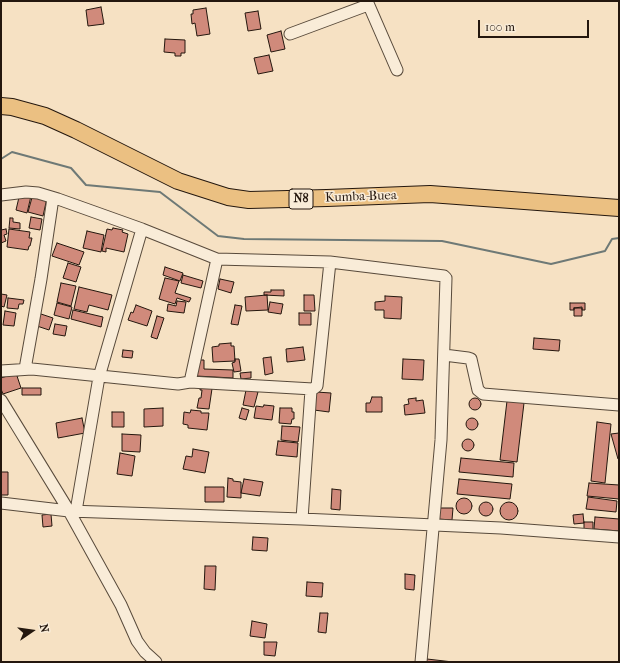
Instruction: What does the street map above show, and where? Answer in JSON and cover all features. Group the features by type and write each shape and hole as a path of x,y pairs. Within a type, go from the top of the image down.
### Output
{"highway":[{"name":"Kumba-Buea","path":"1,106 45,116 76,130 178,182 228,197 249,200 430,194 619,208"}],"street":[{"path":"290,34 367,3 397,70"},
{"path":"1,195 26,192 53,198 142,229 217,259 330,262 444,276 447,279 441,440 421,662"},
{"path":"25,369 41,279 53,198"},
{"path":"73,511 99,377 142,229"},
{"path":"190,382 217,259"},
{"path":"1,371 25,369 178,384 190,382 311,390 317,386 330,262"},
{"path":"444,355 471,359 478,390 482,394 619,404"},
{"path":"302,519 311,390"},
{"path":"1,400 73,511 121,605 137,641 145,652 156,662"},
{"path":"1,503 73,511 501,528 619,537"}],"building":[{"path":"101,7 104,24 88,26 86,10"},
{"path":"206,8 210,34 197,36 195,23 192,24 191,14 193,14 193,10"},
{"path":"258,11 261,29 248,31 245,13"},
{"path":"281,31 285,49 271,52 267,35"},
{"path":"165,39 185,40 185,53 181,53 181,56 175,56 175,53 164,52"},
{"path":"269,55 273,71 258,74 254,58"},
{"path":"20,193 31,196 27,213 16,210"},
{"path":"33,194 47,198 43,216 28,212"},
{"path":"31,217 42,219 40,230 29,228"},
{"path":"10,218 13,218 13,222 20,223 20,229 9,228"},
{"path":"113,228 123,230 122,232 128,234 124,252 106,248 106,252 102,251 107,229 112,230"},
{"path":"6,229 7,234 4,235 6,241 1,243 1,230"},
{"path":"9,229 30,232 29,238 32,238 28,250 7,247"},
{"path":"87,231 104,235 101,252 83,248"},
{"path":"57,243 84,252 79,265 52,256"},
{"path":"68,263 81,267 76,282 63,278"},
{"path":"165,267 183,273 180,281 163,275"},
{"path":"183,275 203,281 201,288 181,283"},
{"path":"165,278 179,281 175,293 191,298 189,302 177,298 175,304 159,299"},
{"path":"220,279 234,282 231,293 218,289"},
{"path":"61,283 76,286 71,306 57,302"},
{"path":"79,287 112,295 108,310 89,305 87,312 74,309"},
{"path":"271,290 284,290 284,296 264,295 264,292 271,292"},
{"path":"1,294 7,295 4,307 1,306"},
{"path":"267,295 268,310 246,311 245,297"},
{"path":"304,295 314,295 315,311 304,311"},
{"path":"385,296 402,297 401,319 384,318 384,310 375,310 375,302 385,301"},
{"path":"8,298 24,300 23,304 19,304 18,309 7,308"},
{"path":"177,301 186,302 184,313 167,311 168,304 176,306"},
{"path":"270,302 283,304 281,314 268,312"},
{"path":"57,303 72,307 69,319 54,315"},
{"path":"570,303 585,303 585,310 582,310 582,307 570,310"},
{"path":"136,305 152,311 147,326 128,320"},
{"path":"235,305 242,306 238,325 231,324"},
{"path":"574,308 582,308 582,316 574,316"},
{"path":"73,310 103,317 101,327 71,319"},
{"path":"5,311 16,313 14,326 3,325"},
{"path":"38,313 53,318 49,330 34,325"},
{"path":"299,313 311,313 311,325 299,325"},
{"path":"157,316 164,318 157,339 151,337"},
{"path":"55,324 67,326 65,336 53,334"},
{"path":"534,338 560,340 559,351 533,349"},
{"path":"231,343 231,346 234,346 235,361 213,362 212,347 219,346 219,344"},
{"path":"303,347 305,360 287,362 286,349"},
{"path":"123,350 133,351 132,358 122,357"},
{"path":"271,357 273,373 265,375 263,358"},
{"path":"235,359 239,359 241,371 234,372 232,363 235,362"},
{"path":"403,359 424,360 423,380 402,379"},
{"path":"197,360 204,360 204,369 233,370 233,378 196,376"},
{"path":"20,372 22,375 17,376 21,388 3,394 1,389 1,378"},
{"path":"251,372 251,378 241,379 240,373"},
{"path":"201,381 213,382 209,409 197,408 199,398 201,398"},
{"path":"22,388 41,388 41,395 22,395"},
{"path":"255,388 254,391 258,392 254,407 243,405 246,390"},
{"path":"316,392 331,393 329,412 314,410"},
{"path":"372,397 382,397 382,412 366,412 366,403 370,403"},
{"path":"416,398 416,401 423,400 425,413 405,415 404,405 409,404 408,399"},
{"path":"473,398 477,398 481,404 477,410 473,410 469,406 469,402"},
{"path":"507,401 524,403 517,462 500,460"},
{"path":"264,405 274,406 272,420 254,418 256,406 263,407"},
{"path":"163,408 163,426 144,427 144,409"},
{"path":"242,408 249,410 246,420 239,418"},
{"path":"280,408 292,408 292,412 294,412 294,419 292,419 291,424 279,423"},
{"path":"191,410 201,411 201,413 209,413 207,430 188,428 188,425 183,424 184,412 190,413"},
{"path":"112,412 124,412 124,427 112,427"},
{"path":"82,418 85,433 58,438 56,423"},
{"path":"470,418 474,418 478,424 474,430 470,430 466,426 466,422"},
{"path":"597,422 611,424 605,483 591,481"},
{"path":"282,426 300,427 298,442 281,440"},
{"path":"619,433 619,459 618,459 611,434"},
{"path":"122,434 141,435 140,452 122,451"},
{"path":"466,439 470,439 474,445 470,451 466,451 462,447 462,443"},
{"path":"278,441 298,443 297,457 276,455"},
{"path":"193,449 209,452 205,473 183,469 186,456 192,457"},
{"path":"120,453 135,456 132,476 117,474"},
{"path":"461,458 514,463 513,477 459,472"},
{"path":"1,472 8,472 8,495 1,495"},
{"path":"228,478 233,479 233,481 241,482 241,498 227,497"},
{"path":"244,479 263,482 260,496 241,493"},
{"path":"459,479 512,484 510,499 457,494"},
{"path":"589,483 619,485 619,499 587,496"},
{"path":"205,487 224,487 224,502 205,502"},
{"path":"332,489 341,490 340,510 331,509"},
{"path":"588,497 617,501 616,512 586,509"},
{"path":"464,498 470,500 472,506 470,512 464,514 458,512 456,506 458,500"},
{"path":"483,502 489,502 493,506 493,512 489,516 483,516 479,512 479,506"},
{"path":"509,502 515,505 518,511 515,517 509,520 503,517 500,511 503,505"},
{"path":"438,508 453,508 452,520 437,519"},
{"path":"51,514 52,526 43,527 42,515"},
{"path":"583,514 584,523 574,524 573,515"},
{"path":"595,517 619,519 619,531 594,529"},
{"path":"584,522 593,522 593,532 584,531"},
{"path":"253,537 268,538 267,551 252,550"},
{"path":"205,566 216,566 215,590 204,589"},
{"path":"405,574 415,575 414,590 405,589"},
{"path":"307,582 323,583 322,597 306,596"},
{"path":"320,613 328,613 326,633 318,632"},
{"path":"252,621 267,624 265,638 250,636"},
{"path":"264,642 277,642 275,656 264,655"},
{"path":"427,659 453,662 426,662"}],"waterway":[{"path":"1,159 12,152 71,168 86,185 160,192 218,236 244,239 442,241 551,264 605,251 612,239 619,238"}]}
